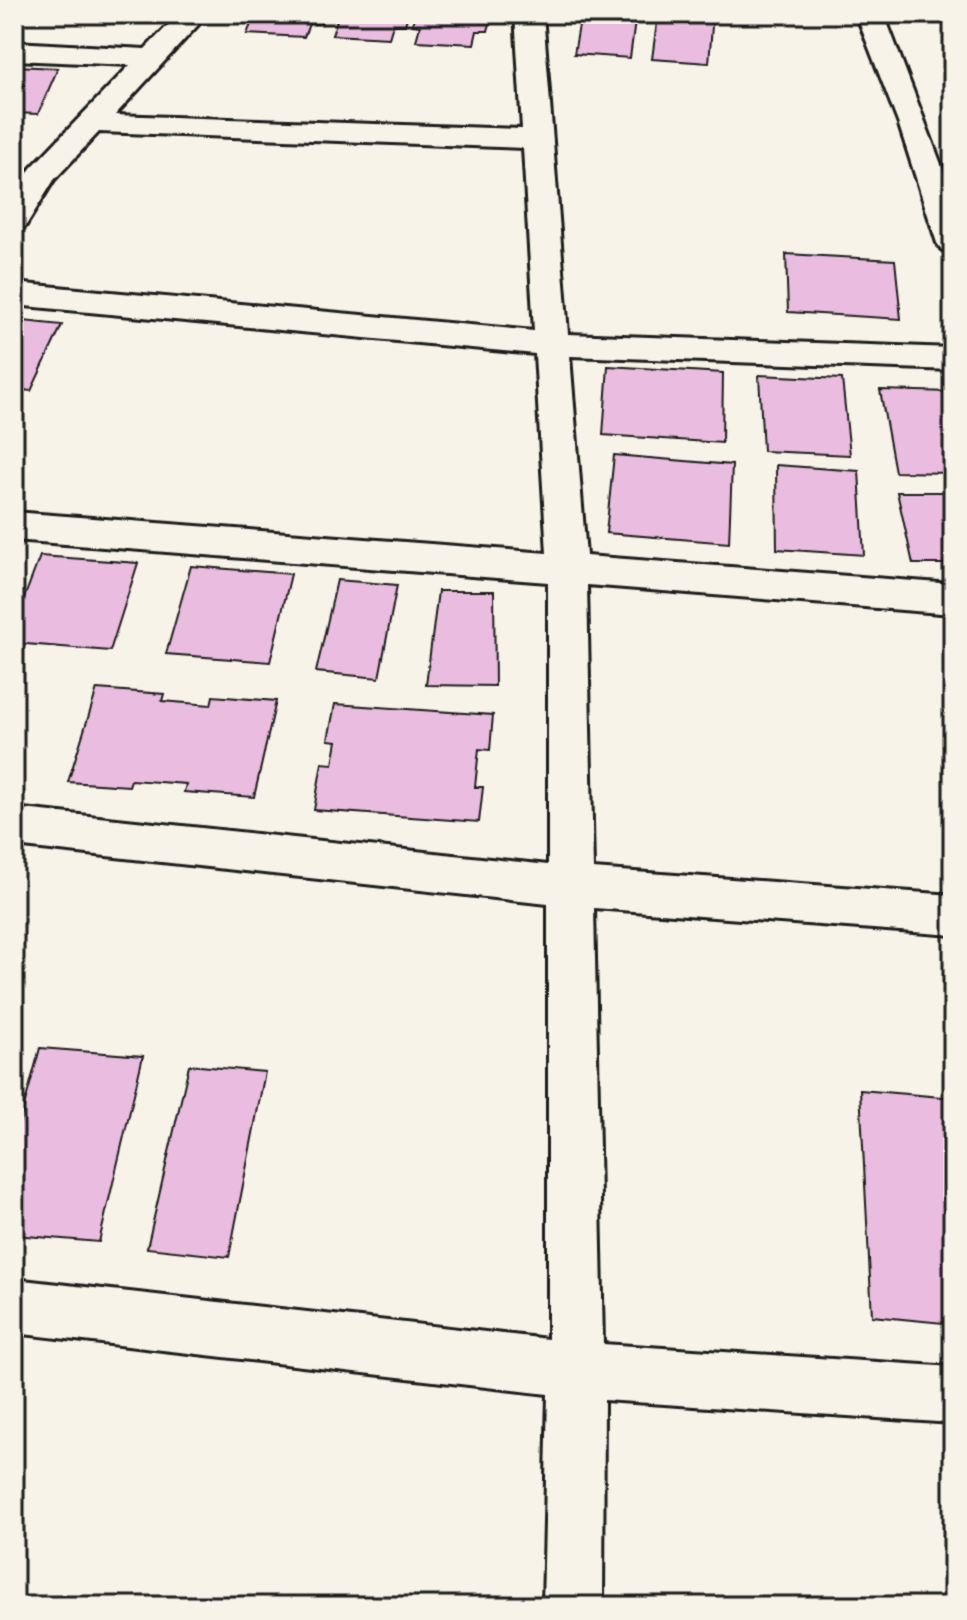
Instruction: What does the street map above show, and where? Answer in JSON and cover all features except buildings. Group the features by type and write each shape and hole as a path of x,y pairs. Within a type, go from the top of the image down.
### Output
{"street":[{"path":"14,220 42,175 194,14"},
{"path":"529,14 549,344 567,567 576,1370 573,1606"},
{"path":"870,14 914,125 953,243"},
{"path":"14,51 154,58"},
{"path":"92,123 537,139"},
{"path":"14,294 549,344 953,359"},
{"path":"14,526 953,599"},
{"path":"14,827 571,887 953,915"},
{"path":"14,1306 576,1370 953,1395"}]}
